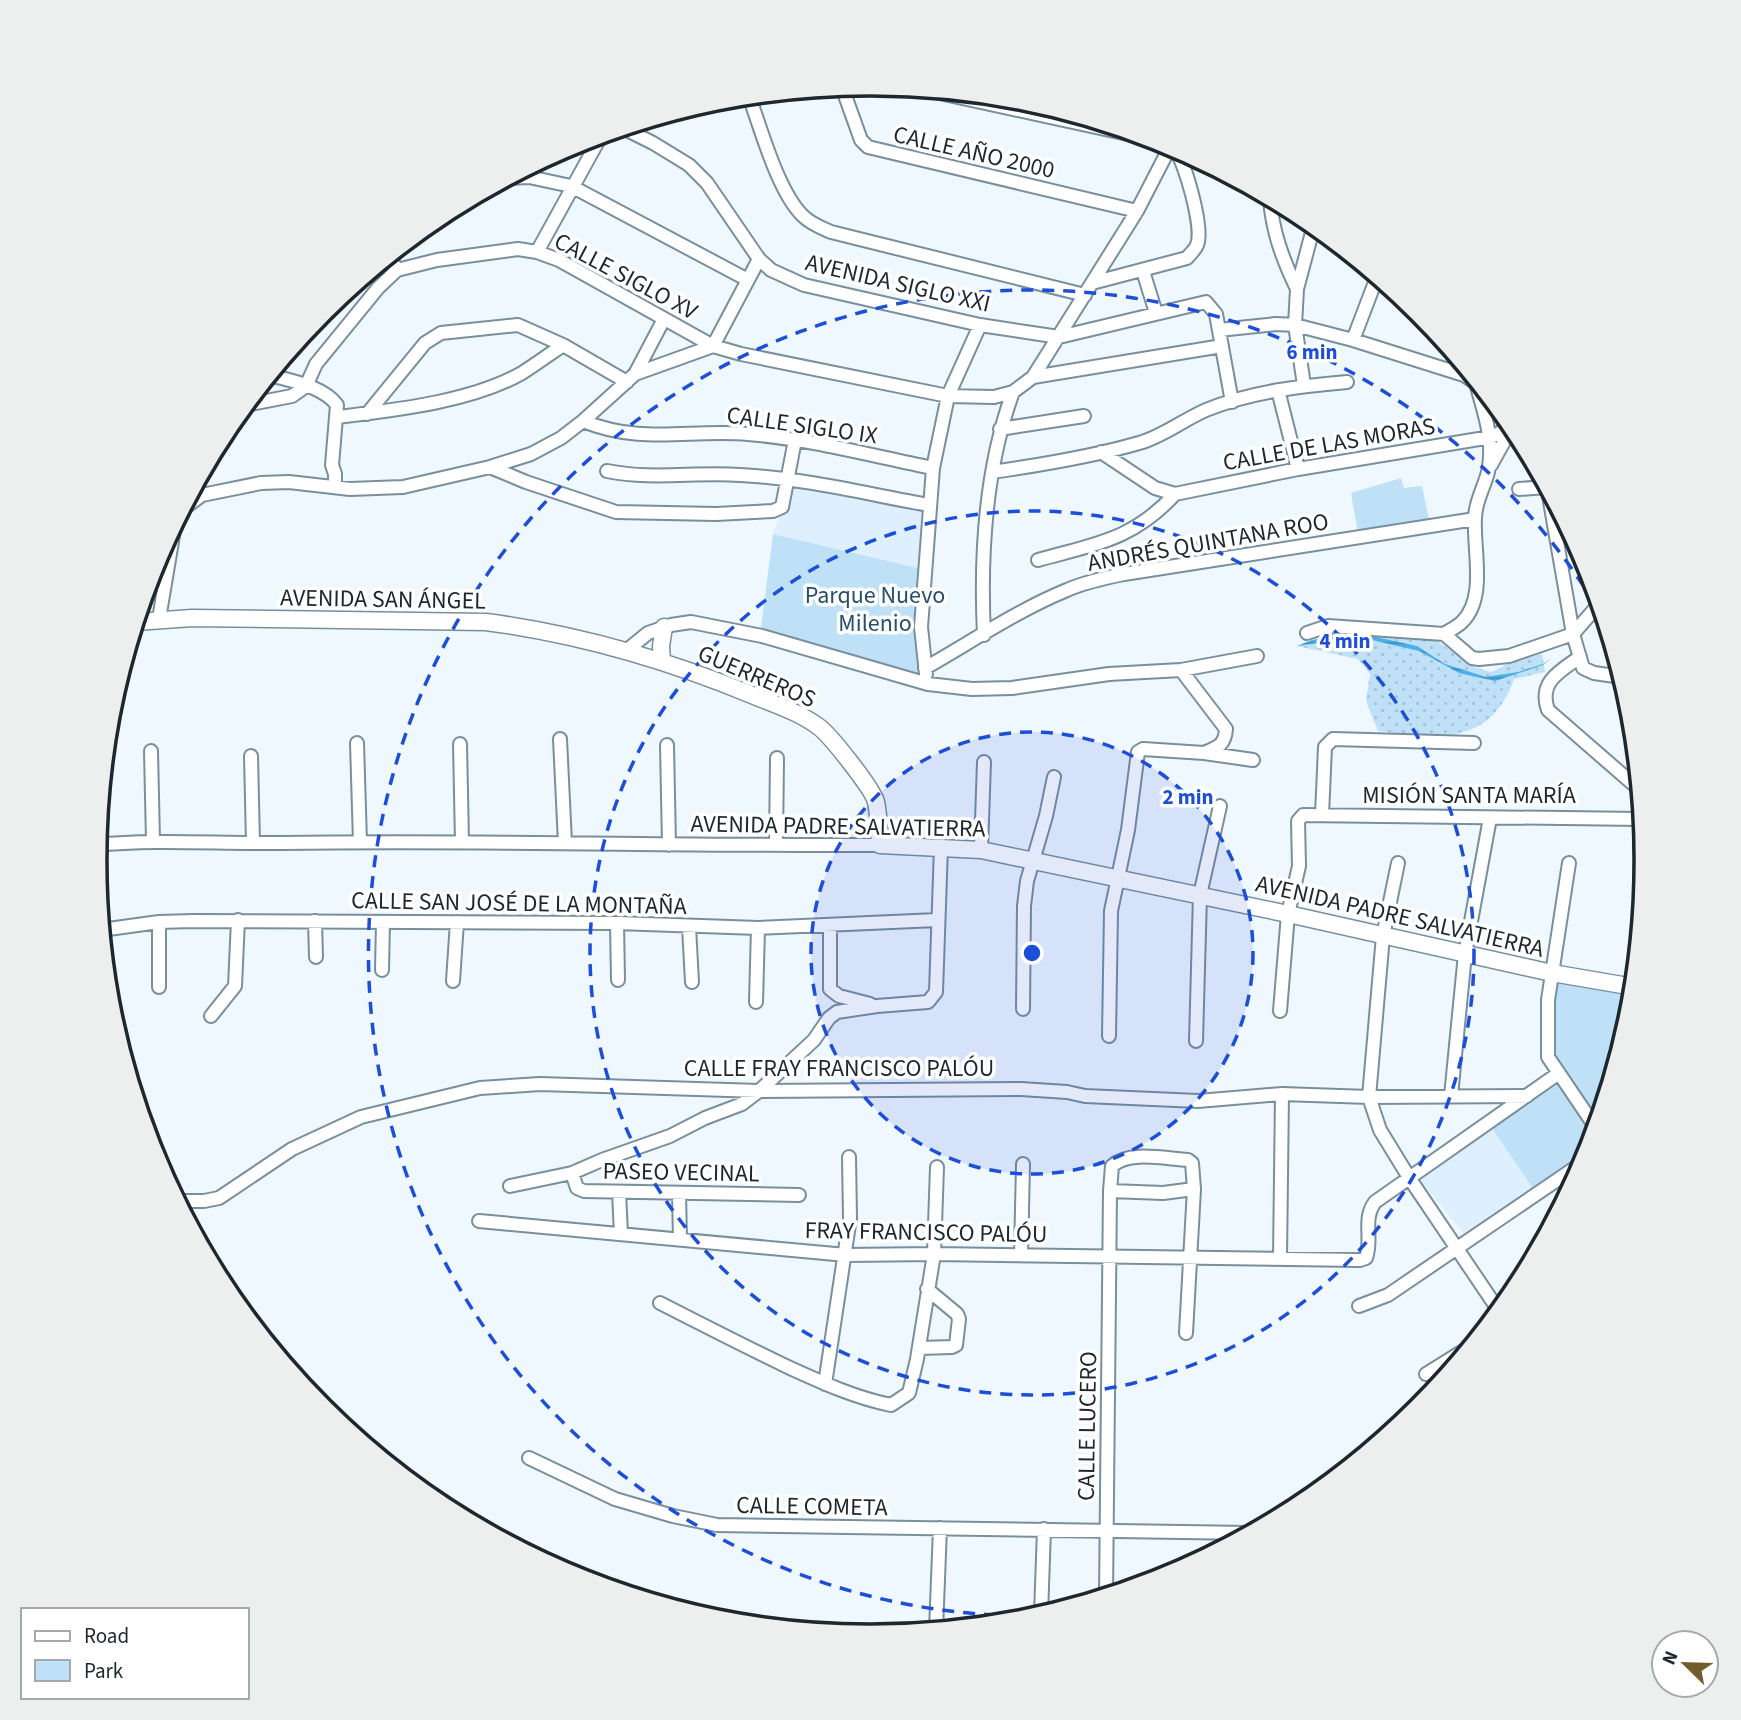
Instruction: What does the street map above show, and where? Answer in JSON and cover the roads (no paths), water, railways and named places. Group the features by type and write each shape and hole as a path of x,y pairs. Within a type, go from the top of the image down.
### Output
{"main road":[{"name":"AVENIDA SAN ÁNGEL","path":"145,621 486,622 527,627 626,651"},
{"path":"662,662 664,628"},
{"name":"GUERREROS","path":"626,651 752,695 789,710 820,727 865,782 876,801 880,845"},
{"name":"AVENIDA PADRE SALVATIERRA","path":"880,845 981,850 1200,895 1552,973 1624,985"}],"street":[{"name":"CALLE AÑO 2000","path":"846,97 861,141 868,148 1137,211"},
{"path":"753,106 783,185 794,205 813,223 831,232 1085,295"},
{"name":"AVENIDA SIGLO XXI","path":"635,134 689,165 707,183 759,259 771,270 804,285 980,325 1059,337"},
{"path":"537,252 593,148"},
{"path":"984,635 982,600 985,533 992,472 1000,429 1013,392 1033,377 1137,211 1167,156"},
{"path":"1092,283 1186,258 1195,248 1198,238 1184,164"},
{"path":"529,177 571,186 748,280"},
{"path":"1272,211 1283,261 1297,289"},
{"path":"1304,385 1295,325 1297,289 1311,237"},
{"name":"CALLE SIGLO XV","path":"397,270 437,260 518,249 537,252 559,260 713,346 948,396 994,397 1013,392"},
{"path":"367,414 425,343 441,334 513,325 524,327 631,378 713,346 759,259"},
{"path":"260,402 292,396 306,386 316,364 378,288 397,270 394,264"},
{"path":"1143,271 1156,313"},
{"path":"1353,340 1374,286"},
{"path":"1059,337 1206,302 1216,314 1232,402"},
{"path":"199,497 238,486 261,483 335,481 403,486 490,467 531,454 561,438 631,378 664,319"},
{"path":"1219,330 1276,324 1295,325 1353,340 1460,375"},
{"path":"928,684 921,627 933,468 948,396 980,325"},
{"path":"338,420 438,403 485,388 522,373 563,345"},
{"path":"1033,377 1222,346"},
{"path":"279,378 306,386 333,399 337,405 338,420 334,431 332,465 335,481"},
{"path":"992,472 1142,443 1206,410 1278,390 1347,382"},
{"path":"1278,390 1298,470"},
{"path":"1481,402 1491,437 1488,472"},
{"path":"1000,429 1084,416"},
{"name":"CALLE SIGLO IX","path":"583,421 630,435 747,433 933,468"},
{"name":"CALLE DE LAS MORAS","path":"1175,494 1491,437 1503,431"},
{"path":"1307,633 1328,626 1444,634 1461,624 1471,609 1476,589 1476,506 1488,472 1507,437"},
{"path":"490,467 616,512 773,512 782,507 795,440"},
{"path":"1038,560 1129,533 1156,513 1175,494 1156,488 1101,452"},
{"path":"607,471 633,476 738,474 929,505"},
{"path":"1519,489 1537,488"},
{"path":"1552,516 1573,634 1581,663 1594,673 1611,675"},
{"name":"ANDRÉS QUINTANA ROO","path":"925,668 1065,591 1089,582 1124,574 1475,519"},
{"path":"159,619 168,562"},
{"path":"1444,634 1466,654 1479,659 1509,656 1573,634 1593,611"},
{"path":"626,651 648,633 691,622 762,636 928,684 972,690 1013,688 1109,674 1181,670 1258,656"},
{"path":"1581,663 1555,675 1547,687 1544,699 1548,710 1630,781"},
{"path":"1181,670 1226,729 1225,740 1221,746 1204,753"},
{"path":"560,739 565,843"},
{"path":"1322,815 1325,747 1333,739 1474,743"},
{"path":"357,743 360,842"},
{"path":"460,744 462,842"},
{"path":"667,745 669,845"},
{"path":"151,751 153,841"},
{"path":"1109,1036 1111,911 1128,830 1138,752 1204,753 1253,760"},
{"path":"251,756 253,843"},
{"path":"776,845 777,758"},
{"path":"981,850 984,762"},
{"path":"1023,1009 1024,906 1027,881 1054,777"},
{"path":"1196,1041 1200,895 1220,806"},
{"name":"MISIÓN SANTA MARÍA","path":"1288,914 1299,866 1298,821 1303,816 1633,818"},
{"path":"1451,1096 1465,954 1490,818"},
{"name":"AVENIDA PADRE SALVATIERRA","path":"107,844 153,841 880,845"},
{"path":"830,927 830,989 839,996 877,1006 921,1004 933,998 936,992 940,847"},
{"path":"1398,863 1383,936 1369,1097 1380,1130 1493,1302"},
{"path":"1569,863 1548,1000 1548,1057 1589,1118"},
{"path":"1279,1011 1288,914"},
{"path":"212,1016 235,986 238,920"},
{"name":"CALLE SAN JOSÉ DE LA MONTAÑA","path":"110,929 159,922 238,920 617,923 758,928 830,927 937,920"},
{"path":"315,921 316,957"},
{"path":"159,922 159,987"},
{"path":"382,970 383,922"},
{"path":"453,981 457,922"},
{"path":"617,923 618,980"},
{"path":"689,926 692,982"},
{"path":"756,1002 758,928"},
{"name":"PASEO VECINAL","path":"510,1186 572,1173 670,1136 705,1118 742,1104 814,1040 829,1018 837,1012 877,1006"},
{"path":"1410,1179 1559,1073"},
{"name":"CALLE FRAY FRANCISCO PALÓU","path":"188,1201 204,1202 219,1198 292,1149 361,1116 480,1088 540,1084 759,1091 1021,1089 1085,1096 1198,1101 1282,1094 1369,1097 1527,1096"},
{"path":"1280,1258 1282,1094"},
{"path":"825,1384 850,1218 849,1157"},
{"name":"CALLE LUCERO","path":"1106,1586 1112,1166 1116,1162 1138,1157 1188,1160 1192,1163 1194,1189"},
{"path":"1021,1255 1023,1164"},
{"path":"660,1303 727,1339 825,1384 891,1405 909,1393 919,1348 934,1254 937,1167"},
{"name":"PASEO VECINAL","path":"572,1173 577,1188 584,1191 799,1195"},
{"path":"1359,1306 1388,1295 1565,1175"},
{"name":"FRAY FRANCISCO PALÓU","path":"479,1221 846,1255 1360,1260 1366,1258 1368,1252 1368,1216 1375,1202 1410,1179"},
{"path":"1110,1191 1163,1193 1194,1189 1186,1333"},
{"path":"619,1192 621,1234"},
{"path":"679,1194 680,1238"},
{"path":"919,1348 956,1345 959,1319 957,1314 927,1289"},
{"path":"1426,1374 1448,1360"},
{"name":"CALLE COMETA","path":"529,1458 615,1499 708,1524 1231,1533"},
{"path":"936,1620 940,1528"},
{"path":"1041,1604 1044,1529"}],"water":[{"path":"1358,633 1417,646 1445,664 1486,677 1518,672 1543,664 1551,658 1543,665 1495,681 1459,673 1419,651 1359,637 1297,646 1312,640"}],"park label":[{"name":"Parque Nuevo Milenio","path":"875,609"}]}
